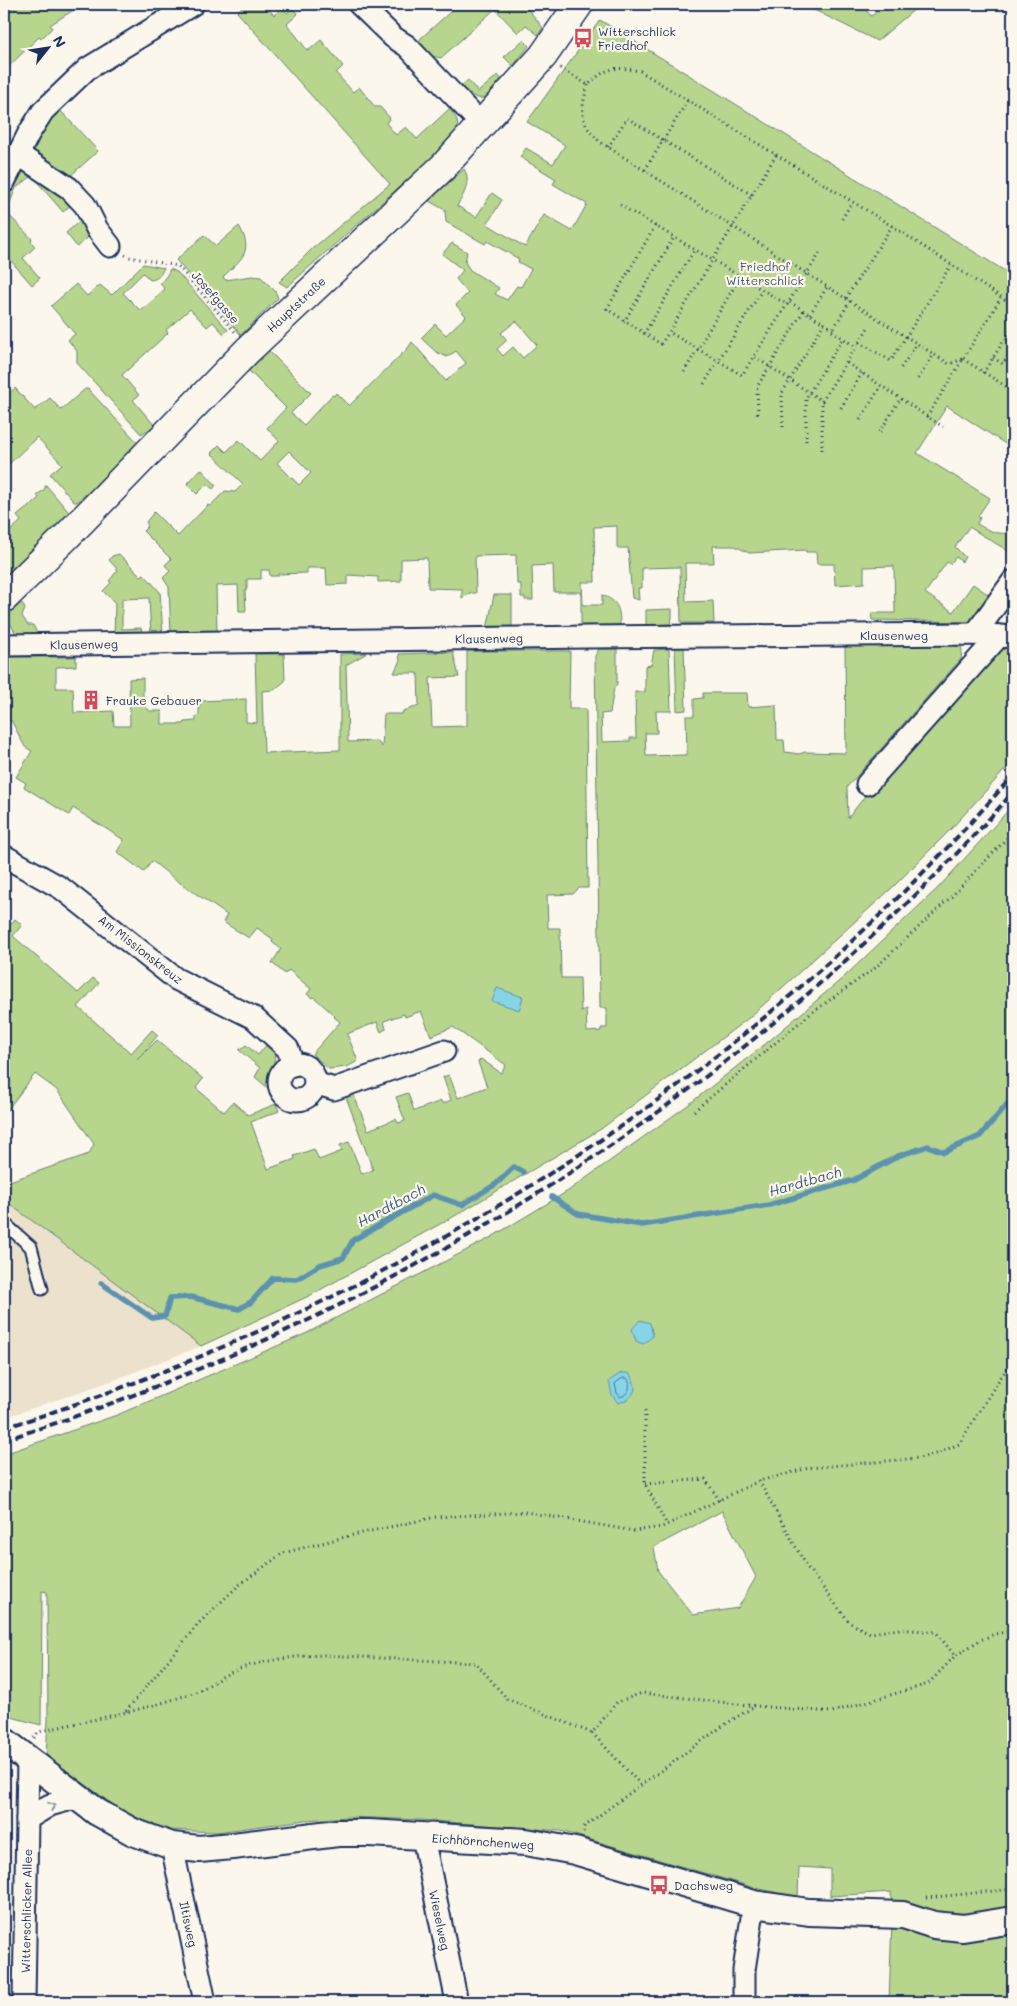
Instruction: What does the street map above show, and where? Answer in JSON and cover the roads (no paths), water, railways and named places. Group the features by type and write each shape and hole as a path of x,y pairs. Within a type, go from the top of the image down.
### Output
{"main road":[{"name":"Hauptstraße","path":"4,598 248,350 443,167 543,56 579,4"}],"street":[{"path":"4,182 28,133 43,111 87,69 193,4"},
{"path":"359,4 393,37 407,46 482,125"},
{"path":"18,154 69,188 85,205 97,228 110,246"},
{"path":"975,634 1013,581"},
{"name":"Klausenweg","path":"4,645 561,637 975,634 1006,637"},
{"name":"Klausenweg","path":"867,784 1006,637"},
{"name":"Am Missionskreuz","path":"4,856 61,888 176,979 254,1018 288,1049 293,1064"},
{"path":"315,1083 334,1090 444,1051"},
{"path":"299,1064 313,1074 315,1083 307,1097 290,1100 284,1095 279,1086 279,1079 286,1067 299,1064"},
{"name":"Eichhörnchenweg","path":"4,1741 98,1812 133,1832 172,1846 199,1848 233,1846 338,1833 526,1842 576,1851 754,1904 809,1912 903,1915 934,1925 963,1928 1013,1920"},
{"name":"Witterschlicker Allee","path":"24,2002 28,1758"},
{"path":"27,1819 50,1805 79,1798"},
{"name":"Wieselweg","path":"424,1837 457,2002"},
{"name":"Iltisweg","path":"172,1846 205,2002"},
{"path":"744,2002 744,1970 754,1904"}],"lane":[{"path":"4,1224 31,1246 42,1289"}],"water":[{"path":"497,988 523,997 519,1010 492,1001"},
{"path":"640,1320 650,1323 653,1336 643,1344 636,1341 632,1329"},
{"path":"621,1373 629,1373 635,1388 632,1395 618,1403 612,1395 609,1381"}],"waterway":[{"name":"Hardtbach","path":"552,1197 578,1214 642,1225 769,1205 854,1180 898,1156 928,1146 944,1152 980,1136 1009,1102 1013,1101"},
{"name":"Hardtbach","path":"101,1283 152,1318 165,1316 170,1298 191,1297 239,1309 251,1302 273,1278 297,1279 320,1265 343,1258 353,1240 433,1195 462,1205 496,1184 514,1167 523,1172"}],"railway":[{"path":"4,1428 88,1400 172,1368 227,1345 337,1294 445,1237 550,1173 652,1104 750,1029 844,949 931,864 1013,775"},
{"path":"4,1440 123,1399 240,1351 353,1298 464,1238 571,1172 674,1101 773,1023 906,904 961,849 1013,792"}],"place":[{"name":"Witterschlick Friedhof","path":"583,38"},
{"name":"Frauke Gebauer","path":"91,700"},
{"name":"Dachsweg","path":"659,1885"}],"park label":[{"name":"Friedhof Witterschlick","path":"765,273"}]}
